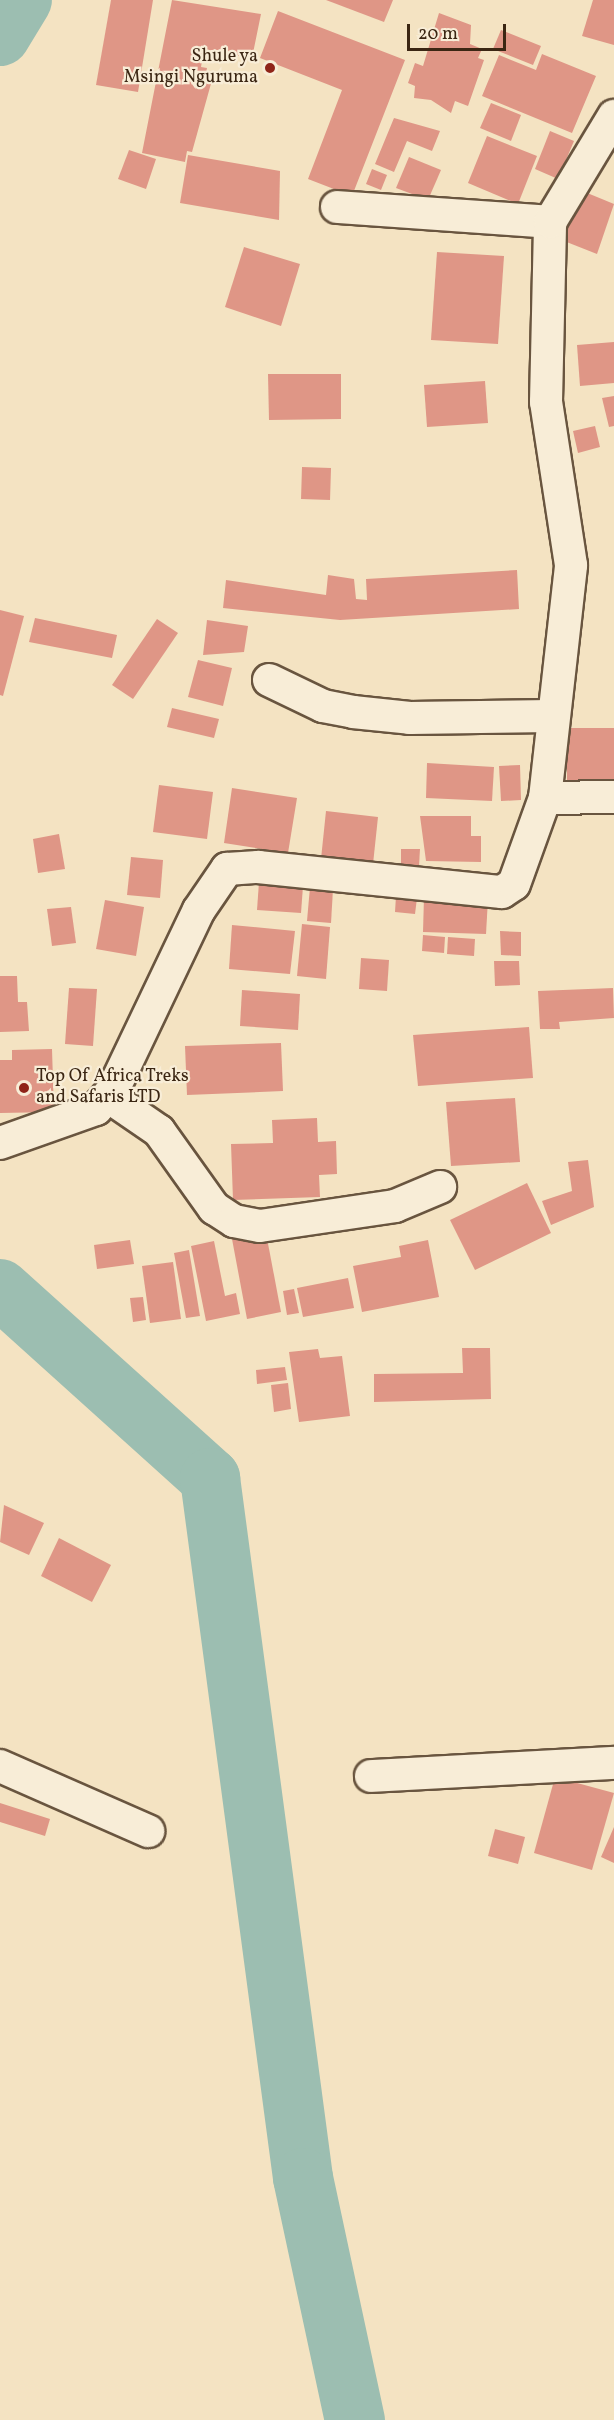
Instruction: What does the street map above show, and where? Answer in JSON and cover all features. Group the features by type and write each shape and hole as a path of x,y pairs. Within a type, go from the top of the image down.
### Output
{"street":[{"path":"0,1143 66,1123 96,1110 108,1095 199,910 227,869 258,867 502,892 522,871 546,798 551,716 572,565 546,402 550,222 614,116"},
{"path":"337,207 550,222"},
{"path":"269,680 323,706 353,712 410,718 551,716"},
{"path":"546,798 614,797"},
{"path":"108,1095 159,1131 214,1208 234,1221 260,1226 395,1206 440,1187"},
{"path":"371,1776 614,1763"},
{"path":"0,1766 148,1831"}],"building":[{"path":"111,0 153,0 138,92 96,85"},
{"path":"172,0 261,14 252,58 204,49 201,67 207,68 205,78 212,80 192,152 187,151 185,162 142,153"},
{"path":"326,0 393,0 384,22"},
{"path":"593,0 614,0 614,45 582,36"},
{"path":"278,11 405,60 352,196 308,179 342,90 260,58"},
{"path":"439,13 471,25 470,44 482,49 478,58 484,60 468,106 455,101 451,113 431,100 414,98 415,86 408,83 415,63 423,66"},
{"path":"501,30 541,46 533,65 493,49"},
{"path":"542,54 596,76 572,133 482,96 499,55 536,70"},
{"path":"491,103 521,115 511,141 480,128"},
{"path":"394,118 440,131 432,151 407,141 394,172 375,164"},
{"path":"550,131 574,141 558,179 535,169"},
{"path":"487,136 537,156 518,204 468,183"},
{"path":"129,150 156,159 146,189 118,179"},
{"path":"188,155 280,171 279,220 180,203"},
{"path":"409,157 441,170 428,200 396,188"},
{"path":"372,169 387,175 381,190 366,184"},
{"path":"580,190 614,204 597,254 559,239"},
{"path":"244,247 300,264 281,326 225,307"},
{"path":"437,252 504,256 498,344 431,340"},
{"path":"614,342 614,383 580,386 577,345"},
{"path":"268,374 341,374 341,419 269,420"},
{"path":"485,381 488,423 427,427 424,385"},
{"path":"614,396 614,426 609,427 602,398"},
{"path":"595,426 600,447 578,453 573,431"},
{"path":"302,467 331,468 330,500 301,499"},
{"path":"517,570 519,609 340,620 223,608 226,580 326,595 328,575 354,579 356,599 367,600 366,579"},
{"path":"0,610 24,616 3,696 0,695"},
{"path":"35,618 117,635 112,658 29,642"},
{"path":"157,619 178,633 133,699 112,685"},
{"path":"207,620 248,626 244,652 203,655"},
{"path":"198,660 232,668 223,706 188,697"},
{"path":"172,708 219,719 214,738 167,727"},
{"path":"567,728 614,728 614,789 567,789"},
{"path":"427,763 494,767 492,801 426,798"},
{"path":"520,765 521,800 501,801 499,766"},
{"path":"159,785 213,792 207,839 153,832"},
{"path":"232,788 297,798 288,853 224,843"},
{"path":"326,811 378,817 373,864 321,859"},
{"path":"420,816 471,816 471,836 481,836 481,862 426,861"},
{"path":"59,834 65,869 38,873 33,839"},
{"path":"401,849 420,849 419,866 401,866"},
{"path":"131,857 163,860 160,898 127,895"},
{"path":"259,882 303,886 301,913 257,910"},
{"path":"310,887 333,889 331,923 307,921"},
{"path":"396,896 417,898 415,914 395,912"},
{"path":"424,897 488,899 486,934 423,932"},
{"path":"105,900 144,907 136,956 96,949"},
{"path":"71,907 76,943 52,946 47,909"},
{"path":"302,924 330,927 326,979 297,976"},
{"path":"232,925 295,931 290,974 229,969"},
{"path":"500,931 521,932 521,956 501,955"},
{"path":"423,935 445,937 444,953 422,951"},
{"path":"448,937 475,939 474,956 447,954"},
{"path":"361,958 389,960 387,991 359,989"},
{"path":"494,961 519,961 520,985 495,986"},
{"path":"0,976 17,976 18,1002 27,1002 29,1031 0,1032"},
{"path":"69,988 97,989 93,1046 65,1044"},
{"path":"613,988 614,1018 559,1022 560,1029 540,1029 538,991"},
{"path":"242,990 300,994 298,1030 240,1026"},
{"path":"529,1027 533,1078 418,1086 413,1035"},
{"path":"281,1043 283,1091 187,1095 185,1046"},
{"path":"52,1049 54,1112 0,1113 0,1060 12,1060 12,1050"},
{"path":"515,1098 520,1162 451,1166 446,1102"},
{"path":"317,1118 318,1142 336,1141 337,1174 319,1175 320,1197 233,1200 231,1144 273,1143 272,1120"},
{"path":"588,1160 594,1207 551,1225 542,1201 572,1191 568,1162"},
{"path":"527,1183 551,1233 475,1270 450,1220"},
{"path":"266,1233 281,1312 247,1319 232,1239"},
{"path":"130,1240 134,1264 97,1269 94,1245"},
{"path":"428,1240 439,1297 362,1312 353,1266 401,1257 399,1246"},
{"path":"214,1241 225,1296 236,1293 240,1314 206,1321 191,1246"},
{"path":"189,1250 200,1316 186,1318 174,1253"},
{"path":"173,1262 181,1319 150,1323 142,1266"},
{"path":"348,1278 354,1308 303,1317 297,1288"},
{"path":"294,1289 299,1313 287,1315 283,1291"},
{"path":"143,1297 146,1320 133,1322 130,1298"},
{"path":"462,1348 490,1348 491,1399 374,1402 374,1374 463,1373"},
{"path":"318,1349 320,1358 342,1356 350,1416 299,1422 289,1352"},
{"path":"285,1367 287,1380 257,1384 256,1370"},
{"path":"288,1383 291,1409 274,1412 271,1385"},
{"path":"4,1505 44,1523 29,1555 0,1542"},
{"path":"59,1538 111,1565 92,1602 41,1576"},
{"path":"555,1777 614,1793 592,1870 534,1853"},
{"path":"0,1803 50,1819 45,1836 0,1822"},
{"path":"614,1827 614,1863 601,1857"},
{"path":"495,1829 525,1837 518,1864 488,1856"}],"waterway":[{"path":"0,36 22,0"},
{"path":"0,1289 210,1478 303,2178 355,2420"}],"place":[{"name":"Shule ya Msingi Nguruma","path":"270,68"},
{"name":"Top Of Africa Treks and Safaris LTD","path":"24,1088"}]}
